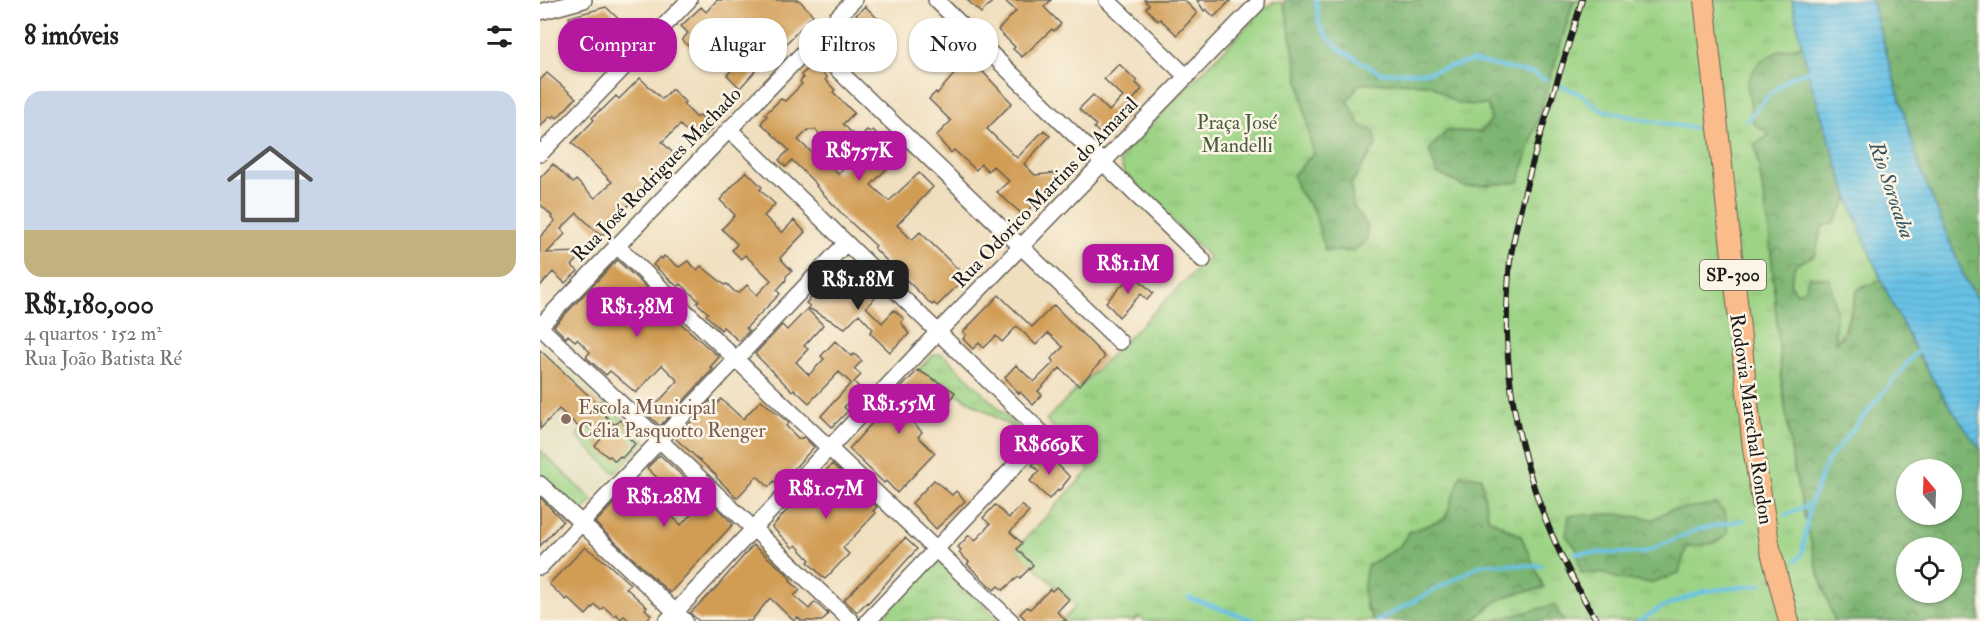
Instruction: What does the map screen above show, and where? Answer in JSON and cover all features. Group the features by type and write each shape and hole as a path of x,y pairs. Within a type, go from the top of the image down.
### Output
{"main road":[{"name":"Rodovia Marechal Rondon","path":"1704,0 1757,482 1770,548 1789,621"}],"street":[{"path":"540,12 585,0"},
{"name":"Rua José Rodrigues Machado","path":"836,18 854,0"},
{"path":"936,0 1203,260"},
{"path":"1107,0 1187,77"},
{"path":"540,154 686,2"},
{"name":"Rua Odorico Martins do Amaral","path":"676,618 753,528 829,447 1257,4"},
{"name":"Rua José Rodrigues Machado","path":"540,327 616,245 799,56"},
{"path":"840,72 1120,342"},
{"path":"729,129 1044,435 868,621"},
{"path":"540,567 846,243"},
{"path":"616,245 1011,621"},
{"path":"540,327 851,621"},
{"path":"540,484 676,618"},
{"path":"1770,548 1798,621"}],"shaded area":[{"name":"Escola Municipal Célia Pasquotto Renger","path":"540,341 606,403 576,436 615,473 591,499 540,450"}],"green space":[{"path":"1284,0 1574,0 1519,182 1465,187 1437,173 1429,150 1447,131 1481,132 1491,120 1488,105 1457,104 1432,85 1402,82 1359,84 1348,101 1360,125 1375,132 1376,145 1351,184 1353,206 1367,225 1367,240 1352,251 1325,251 1315,213 1298,190 1293,175 1313,154"},
{"name":"Praça José Mandelli","path":"1574,0 1792,0 1803,45 1777,52 1770,136 1755,145 1769,228 1782,384 1794,470 1818,572 1835,621 1564,621 1553,605 1494,621 1473,621 1493,602 1511,594 1544,588 1521,536 1488,518 1481,477 1461,475 1445,519 1409,532 1399,547 1367,566 1365,606 1374,621 1145,621 1138,617 1135,621 1062,621 1076,606 1016,549 1090,469 1059,441 1063,436 1046,420 1209,257 1124,173 1120,161 1125,151 1265,8 1272,3 1281,2 1286,11 1313,154 1293,175 1298,190 1315,213 1325,251 1352,251 1367,240 1367,225 1353,206 1351,184 1376,145 1360,125 1348,101 1359,84 1402,82 1432,85 1457,104 1488,105 1491,120 1481,132 1447,131 1429,150 1437,173 1465,187 1518,182"},
{"path":"1871,0 1980,0 1980,303 1965,279 1920,168"},
{"path":"1803,45 1808,72 1848,198 1834,223 1822,227 1815,255 1795,265 1790,284 1797,293 1805,290 1809,276 1830,279 1836,310 1835,343 1844,334 1858,289 1881,280 1916,352 1942,395 1980,449 1980,621 1835,621 1818,572 1794,470 1782,384 1769,228 1755,144 1770,135 1753,123 1747,83 1758,63 1777,52"},
{"path":"1848,198 1881,280 1858,289 1845,325 1834,344 1836,310 1805,290 1797,293 1790,283 1795,265 1815,255 1822,227 1834,223"},
{"path":"942,354 1028,437 918,370 933,355"},
{"path":"606,403 646,441 615,473 576,436"},
{"path":"540,450 593,501 582,512 578,511 540,475"},
{"path":"1461,475 1481,477 1488,518 1521,536 1544,588 1505,597 1473,621 1374,621 1364,594 1367,566 1399,547 1409,532 1445,519"},
{"path":"1716,504 1725,513 1728,534 1714,543 1686,548 1679,573 1650,583 1620,579 1604,574 1581,573 1577,549 1566,536 1569,515 1617,514 1653,519 1670,510"},
{"path":"941,564 1000,621 879,621 932,565"},
{"path":"1554,605 1564,621 1494,621 1498,619"}],"water":[{"name":"Rio Sorocaba","path":"1792,0 1871,0 1920,168 1965,279 1980,303 1980,449 1932,378 1892,304 1875,265 1859,226 1816,99"}],"building":[{"path":"717,0 799,0 813,15 810,18 799,18 799,30 787,43 787,18 689,18 701,7 706,12"},
{"path":"967,0 994,0 981,13"},
{"path":"1004,0 1051,0 1044,7 1061,24 1054,31 1052,29 1022,57 998,30 1016,11"},
{"path":"1144,0 1184,0 1197,13 1177,35 1160,19 1158,21 1146,8 1149,5"},
{"path":"1197,0 1231,0 1214,17 1206,9 1204,11"},
{"path":"865,6 877,18 853,18"},
{"path":"606,7 617,18 569,18"},
{"path":"689,18 689,46 682,40 688,33 681,26"},
{"path":"1119,64 1142,89 1128,106 1133,111 1104,137 1094,128 1096,125 1079,109 1093,95 1109,111 1123,97 1104,79"},
{"path":"730,72 754,72 740,88 727,75"},
{"path":"804,72 821,72 835,90 833,92 854,113 843,124 858,139 867,130 870,132 873,130 898,157 871,185 889,201 919,173 933,187 897,225 912,240 920,232 968,279 961,286 959,284 937,306 934,303 932,305 874,248 876,246 844,216 792,160 786,167 779,160 789,150 761,123 767,116 765,114 781,99 785,101 802,84 800,82 803,78 801,75","holes":["808,130 816,130 820,135 823,133 851,161 838,174 820,156 818,158 798,140"]},
{"path":"956,72 983,72 1012,103 987,129 1017,158 1044,130 1050,136 1024,164 1035,175 1056,173 1057,189 1049,189 1049,193 1038,195 1038,200 1023,215 997,192 1009,181 993,166 988,171 981,164 976,170 954,150 951,153 936,136 951,121 929,99 936,92 937,94"},
{"path":"547,73 576,98 557,118 554,115 552,118 550,116 540,127 540,80"},
{"path":"640,78 662,99 672,89 697,118 700,115 713,128 705,136 700,131 694,138 680,125 662,142 676,156 601,236 577,213 561,229 565,234 547,253 584,252 572,266 578,271 565,283 553,272 540,286 540,237 555,221 540,204 540,178 553,164 573,183 576,180 595,198 612,182 572,143 594,120 592,118 600,110 616,96 619,99"},
{"path":"746,171 762,187 760,190 775,204 764,216 782,233 794,220 805,232 780,258 792,271 777,290 780,294 746,328 749,331 739,341 723,327 721,330 706,315 708,313 697,303 699,301 681,284 678,287 653,265 664,256 679,267 688,261 697,270 701,266 735,292 739,293 747,285 757,295 771,280 745,255 741,259 732,250 737,244 722,229 735,215 720,200"},
{"path":"617,260 663,303 661,306 719,357 710,367 713,369 660,426 647,414 678,381 662,365 636,393 610,371 606,375 586,357 590,352 577,339 575,341 568,335 566,338 554,326"},
{"path":"849,272 876,297 866,307 882,323 894,310 904,319 901,322 909,334 890,352 870,333 873,329 859,314 845,328 808,308 810,306 806,303 818,291 825,297"},
{"path":"1133,274 1153,293 1147,300 1141,294 1119,317 1106,302"},
{"path":"999,295 1032,327 1054,305 1105,357 1079,386 1060,368 1038,391 1042,395 1033,405 1020,392 1019,394 1005,377 1016,365 1034,382 1054,362 1051,359 1063,347 1048,333 1036,345 1017,326 1002,342 996,336 984,348 979,343 973,349 963,339 966,335 963,332"},
{"path":"807,309 823,325 804,346 808,349 796,362 809,375 824,359 821,356 835,341 851,356 854,354 862,361 854,369 861,375 854,382 861,389 844,407 848,411 832,427 821,416 851,383 839,372 809,403 794,389 792,391 755,354 782,325 787,330"},
{"path":"540,350 602,408 600,411 614,424 620,420 628,427 624,431 625,434 635,444 622,458 620,456 615,461 610,456 608,457 595,446 601,439 587,425 582,430 559,409 540,429"},
{"path":"918,370 955,392 948,405 941,400 936,406 910,390 896,406 922,432 918,437 935,453 897,493 849,449 880,414 878,412"},
{"path":"721,399 743,419 761,400 789,423 786,426 799,439 804,437 814,447 779,485 774,481 769,487 757,476 737,498 717,476 676,439 711,400 716,405"},
{"path":"1045,452 1070,477 1049,499 1030,481 1039,471 1032,465"},
{"path":"660,455 693,486 687,491 701,504 707,498 733,524 670,593 595,523 635,481 681,525 693,512 647,468"},
{"path":"832,464 877,507 873,511 876,513 843,548 849,554 825,579 808,562 810,560 796,545 793,548 772,527 810,484 812,486"},
{"path":"934,480 952,495 956,491 965,501 936,529 912,503"},
{"path":"540,497 563,521 540,546"},
{"path":"995,505 1009,518 1022,505 1029,512 1010,532 1022,543 1017,549 1033,565 1003,590 998,586 994,590 967,564 969,562 959,553 961,550 958,547 969,535 975,541 990,524 983,518"},
{"path":"905,538 917,549 857,612 844,600"},
{"path":"753,545 786,573 790,581 800,590 794,596 809,609 815,602 828,614 822,621 802,621 797,617 794,621 770,598 751,621 699,621 690,613 715,589"},
{"path":"585,547 630,584 626,588 647,607 645,609 651,615 646,621 630,621 624,616 621,619 604,607 601,610 595,605 586,615 549,584"},
{"path":"1056,587 1069,599 1057,612 1067,621 1027,621 1020,614 1027,607 1030,609 1050,589 1052,591"}],"waterway":[{"path":"1316,0 1319,23 1324,33 1338,48 1380,73 1428,72 1473,61 1535,74 1546,80"},
{"path":"1746,121 1771,93 1791,77 1813,70"},
{"path":"1562,86 1582,95 1599,109 1644,120 1693,128"},
{"path":"1797,560 1802,554 1810,504 1828,460 1918,350"},
{"path":"1786,515 1810,504"},
{"path":"1575,553 1643,553 1699,529 1744,520"},
{"path":"1377,621 1483,564 1542,566"},
{"path":"1639,621 1664,606 1705,591 1761,585"},
{"path":"1189,598 1256,621"}],"railway":[{"path":"1582,0 1535,154 1519,217 1511,254 1507,333 1516,420 1526,462 1539,503 1556,544 1597,621"}],"place":[{"name":"Escola Municipal Célia Pasquotto Renger","path":"566,419"}]}
